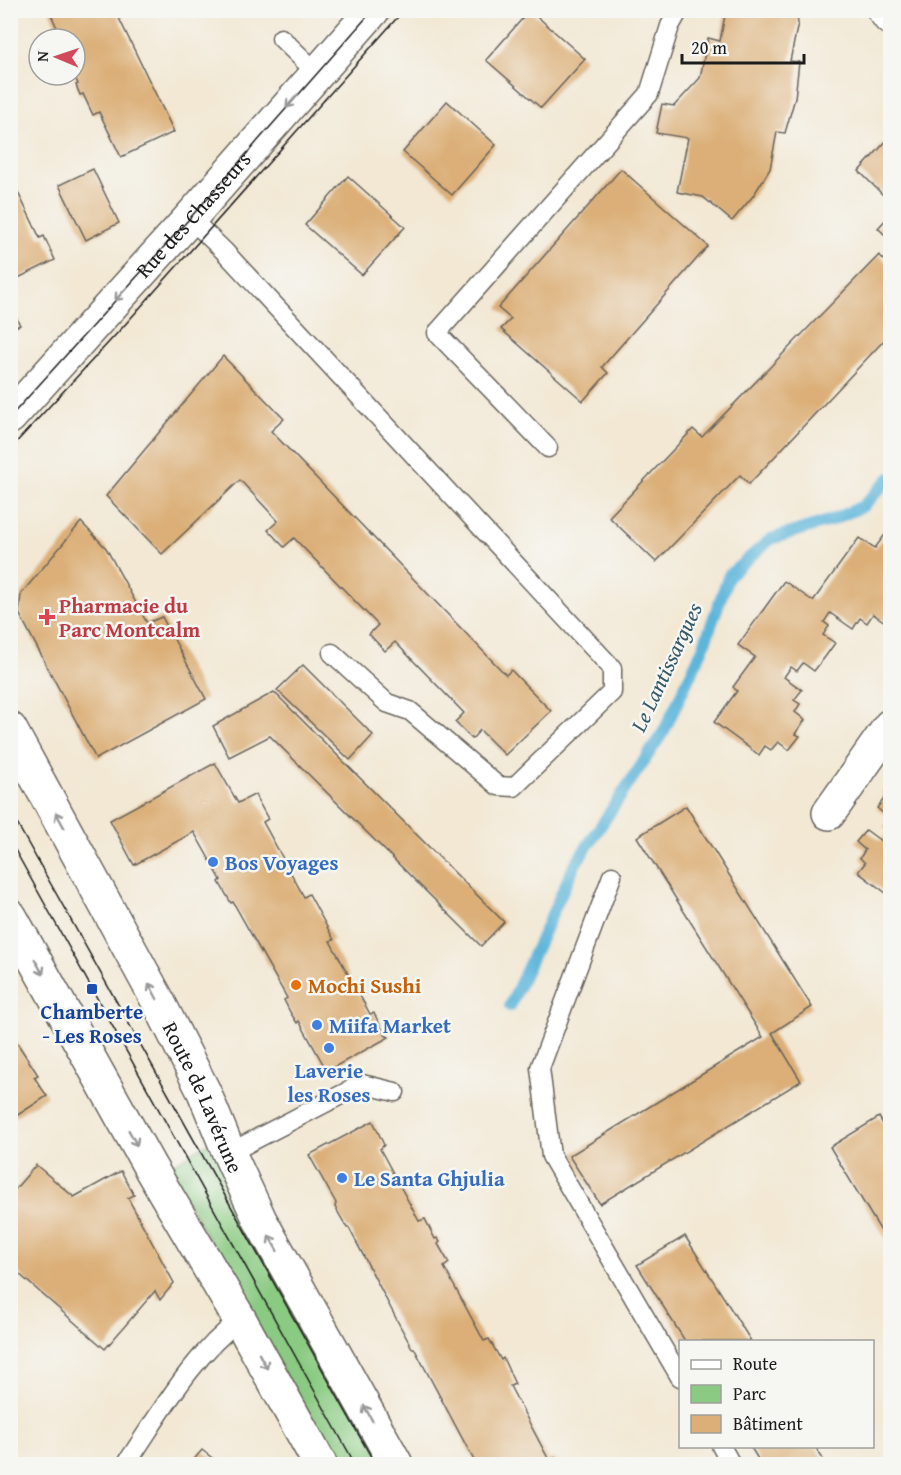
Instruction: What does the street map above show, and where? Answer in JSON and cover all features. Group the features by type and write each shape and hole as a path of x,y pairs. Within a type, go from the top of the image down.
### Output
{"street":[{"name":"Rue des Chasseurs","path":"10,417 190,218 373,10"},
{"path":"884,10 891,18"},
{"path":"830,813 891,726"},
{"name":"Route de Lavérune","path":"10,729 158,1001 204,1092 260,1220 396,1464"},
{"path":"10,916 151,1169 240,1320 320,1464"}],"lane":[{"path":"548,448 437,333 649,94 670,26 679,10"},
{"path":"281,38 317,73"},
{"path":"190,218 224,251 612,668 612,693 514,787 498,786 410,711 387,703 333,653"},
{"path":"612,876 540,1068 551,1156 679,1374"},
{"path":"229,1152 362,1084 395,1092"},
{"path":"126,1464 193,1366 231,1326 240,1320"},
{"path":"722,1448 732,1464"}],"green space":[{"path":"210,1142 388,1464 335,1464 168,1167"}],"building":[{"path":"49,10 115,10 174,132 121,157 99,112 93,115 83,94 80,95 77,87 87,87 87,27 57,27"},
{"path":"530,10 585,59 541,108 486,60"},
{"path":"726,10 796,10 798,23 790,61 799,62 795,98 785,133 777,132 770,169 753,196 732,221 703,197 677,192 688,138 656,133 662,104 674,106 700,78 708,38 720,41"},
{"path":"447,101 496,145 452,195 403,152"},
{"path":"890,137 890,202 859,171"},
{"path":"10,167 15,176 11,178 40,238 44,236 55,260 10,282"},
{"path":"93,169 119,223 86,240 59,185"},
{"path":"621,169 708,246 602,367 608,373 583,401 501,329 511,319 498,308"},
{"path":"348,176 405,227 362,275 305,225"},
{"path":"890,215 890,240 878,228"},
{"path":"879,255 890,265 890,334 749,484 740,475 656,562 609,517 693,429 702,437"},
{"path":"10,305 20,325 10,329"},
{"path":"223,356 284,419 271,431 506,675 511,670 551,711 505,755 480,730 472,739 455,722 464,713 395,642 385,651 369,634 378,625 294,538 284,547 268,530 278,521 240,480 162,554 106,496"},
{"path":"81,522 106,548 147,623 162,617 206,699 96,759 19,613 21,594"},
{"path":"890,528 890,621 888,624 873,614 867,623 860,618 853,629 830,613 824,622 829,626 823,635 835,643 825,657 814,671 803,663 797,671 791,667 784,677 802,690 794,700 800,704 795,712 805,720 795,734 800,736 789,750 778,742 771,750 765,746 759,755 714,722 737,691 733,687 755,657 738,645 784,581 813,601 859,538 875,548"},
{"path":"303,665 373,735 350,760 277,690"},
{"path":"274,692 504,922 481,946 270,736 229,757 213,726"},
{"path":"215,763 238,803 256,794 268,819 263,822 304,897 309,894 334,940 330,941 370,1014 374,1013 385,1035 389,1037 327,1071 299,1021 297,1023 290,1012 284,1000 287,998 233,902 231,903 219,882 221,880 194,832 134,865 110,820"},
{"path":"890,785 890,819 877,808 887,795 885,793"},
{"path":"686,806 812,1007 772,1033 801,1081 600,1204 569,1156 763,1037 637,837"},
{"path":"890,819 890,896 858,872 865,863 860,858 865,850 856,842 866,830 881,841 889,831 884,827"},
{"path":"10,1032 38,1075 34,1077 47,1096 10,1120"},
{"path":"879,1117 890,1136 890,1246 830,1147"},
{"path":"373,1121 384,1145 380,1149 419,1221 425,1219 435,1239 437,1238 440,1242 438,1244 449,1263 444,1267 484,1341 489,1339 501,1360 503,1358 515,1384 510,1386 549,1460 555,1458 558,1464 476,1464 349,1228 335,1207 336,1203 309,1155"},
{"path":"36,1165 74,1197 121,1171 134,1195 128,1198 174,1283 160,1300 155,1291 105,1349 10,1266 10,1195"},
{"path":"685,1236 750,1340 684,1340 637,1265"},
{"path":"751,1448 816,1448 826,1464 761,1464"},
{"path":"202,1450 220,1464 190,1464"}],"waterway":[{"name":"Le Lantissargues","path":"510,1006 574,866 664,731 703,648 729,575 771,539 832,520 863,506 890,478"}],"tram line":[{"path":"10,417 190,218 373,10"},
{"path":"10,449 122,328 404,10"},
{"path":"10,811 375,1464"},
{"path":"10,841 355,1464"}],"place":[{"name":"Pharmacie du Parc Montcalm","path":"47,617"},
{"name":"Bos Voyages","path":"213,862"},
{"name":"Mochi Sushi","path":"296,985"},
{"name":"Chamberte - Les Roses","path":"92,989"},
{"name":"Miifa Market","path":"317,1025"},
{"name":"Laverie les Roses","path":"329,1048"},
{"name":"Le Santa Ghjulia","path":"342,1178"}]}
